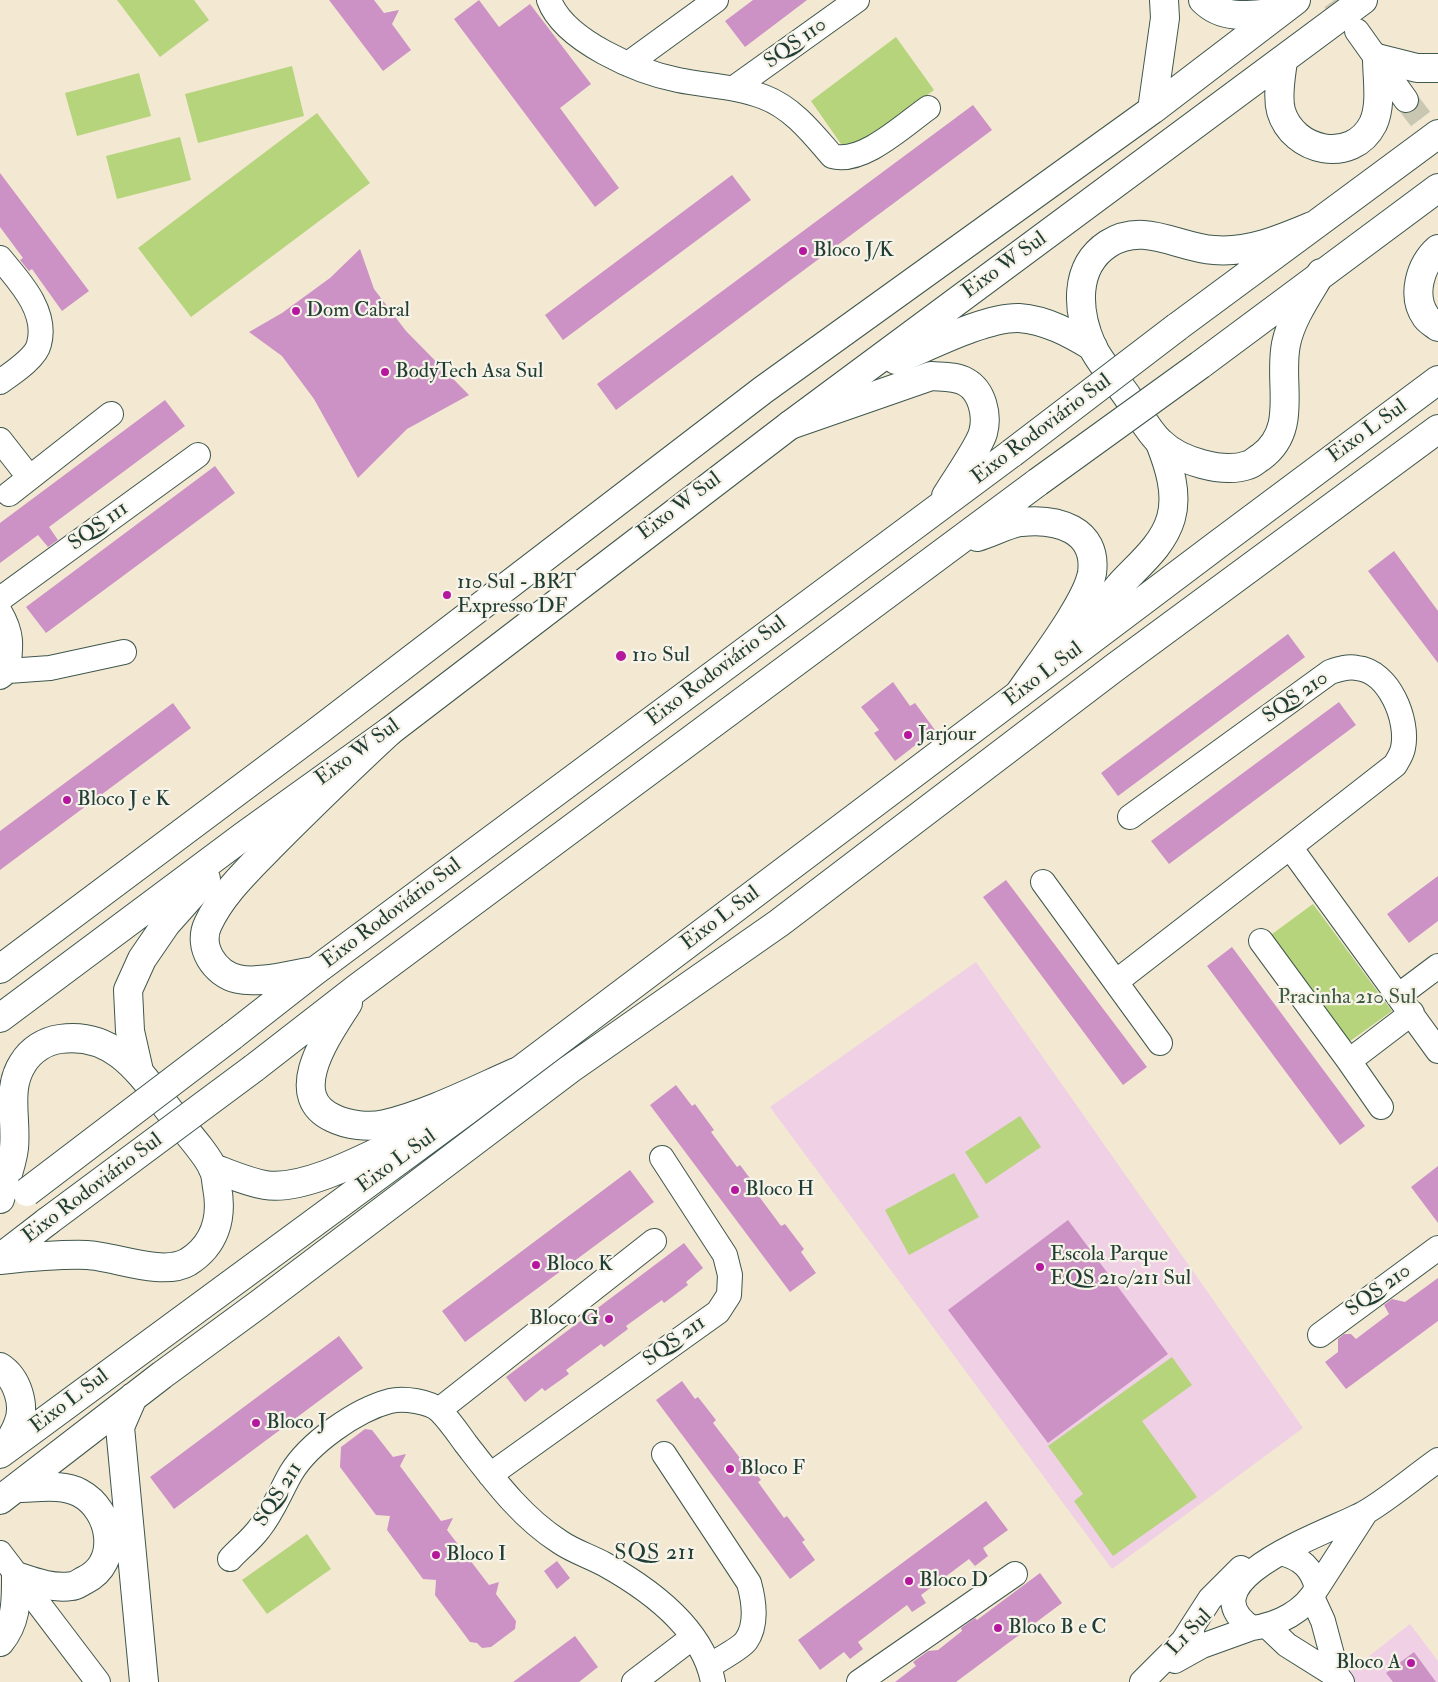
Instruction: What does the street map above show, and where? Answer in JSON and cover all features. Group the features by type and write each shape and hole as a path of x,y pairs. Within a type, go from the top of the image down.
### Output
{"main road":[{"path":"1152,110 1165,18 1164,0"},
{"path":"1203,0 1212,9 1235,16 1287,6"},
{"name":"Eixo W Sul","path":"0,1018 245,835 390,730 790,425 1363,0"},
{"name":"Eixo W Sul","path":"0,969 318,730 763,390 1152,110 1287,6"},
{"path":"1283,61 1280,110 1288,127 1300,140 1321,148 1343,148 1362,139 1373,123 1378,102 1377,58 1418,68 1438,68"},
{"name":"Eixo Rodoviário Sul","path":"0,1214 315,971 1012,453 1312,226 1438,134"},
{"name":"Eixo Rodoviário Sul","path":"0,1259 357,988 950,547 1200,365 1321,273 1438,188"},
{"path":"1066,659 1115,591 1161,541 1171,518 1173,493 1170,469 1160,443 1093,347 1083,316 1080,296 1083,275 1093,256 1109,244 1128,235 1148,234 1168,238 1190,247 1215,251 1241,249 1276,240 1312,226"},
{"path":"1438,249 1429,257 1420,276 1419,300 1426,317 1438,327"},
{"path":"1160,443 1201,465 1224,469 1249,465 1271,449 1284,426 1286,396 1283,366 1286,342 1296,316 1321,273"},
{"path":"855,377 963,332 990,323 1017,318 1040,322 1062,329 1093,347"},
{"path":"790,425 932,376 949,377 966,382 978,394 985,411 983,433 940,506"},
{"name":"Eixo L Sul","path":"2,1452 466,1111 1438,380"},
{"name":"Eixo L Sul","path":"8,1494 133,1397 267,1299 570,1069 778,923 1114,668 1438,430"},
{"path":"1384,469 1438,451"},
{"path":"950,547 1020,522 1054,522 1078,532 1090,549 1092,573 1083,596 1019,694"},
{"path":"315,971 266,978 239,979 218,970 206,951 207,926 222,898 390,730"},
{"path":"139,1071 130,1031 128,990 142,959 166,924 245,835"},
{"path":"357,988 319,1050 311,1075 311,1093 323,1113 345,1124 383,1125 516,1072"},
{"path":"0,1199 14,1148 12,1093 15,1076 24,1060 37,1048 53,1040 72,1037 94,1040 116,1050 139,1071 213,1168 219,1195 220,1218 213,1238 201,1252 185,1263 151,1266 90,1255 0,1259"},
{"path":"213,1168 266,1185 290,1185 312,1180 466,1111"},
{"path":"0,1367 6,1370 17,1385 21,1405 19,1423 2,1452"},
{"path":"133,1397 120,1427 144,1682"},
{"path":"0,1642 10,1630 15,1605 16,1576 50,1587 73,1586 91,1577 105,1562 108,1543 106,1523 96,1504 79,1493 59,1487 8,1494"}],"street":[{"name":"SQS 110","path":"549,0 564,21 584,42 628,64 677,80 734,88 765,97 791,113 810,129 832,156 839,158 851,158 866,151 928,108"},
{"path":"628,64 716,0"},
{"name":"SQS 110","path":"734,88 857,0"},
{"path":"1357,30 1406,100"},
{"path":"0,258 26,290 35,305 40,325 39,345 25,363 0,382"},
{"path":"9,494 111,414"},
{"path":"0,440 29,477"},
{"name":"SQS 111","path":"0,598 198,455"},
{"path":"0,612 7,624 12,643 4,674 50,668 124,652"},
{"name":"SQS 210","path":"1117,981 1395,765 1403,750 1405,732 1401,714 1386,686 1373,674 1358,668 1344,668 1330,672 1130,817"},
{"path":"1290,847 1438,1051"},
{"path":"1043,882 1117,981 1160,1043"},
{"path":"1261,941 1382,1107"},
{"path":"1349,1061 1405,1004 1438,966"},
{"name":"SQS 211","path":"490,1475 718,1312 728,1295 730,1275 725,1255 662,1158"},
{"path":"654,1241 439,1410 523,1514 560,1542 637,1583 666,1608 693,1637 712,1674 746,1641 753,1622 754,1604 749,1583 664,1454"},
{"name":"SQS 210","path":"1320,1335 1438,1248"},
{"name":"SQS 211","path":"230,1559 259,1530 273,1509 291,1473 306,1454 329,1434 364,1411 392,1401 417,1401 439,1410"},
{"path":"1340,1680 1260,1627 1245,1623 1237,1612 1234,1591 1245,1577 1264,1562 1282,1554 1308,1538 1366,1512 1438,1460"},
{"path":"1260,1627 1296,1611 1315,1592 1366,1512"},
{"path":"1182,1644 1210,1599 1249,1560 1286,1538 1308,1538"},
{"path":"0,1553 98,1682"},
{"path":"1282,1554 1295,1557 1306,1565 1314,1575 1315,1592 1340,1680"},
{"path":"859,1682 1015,1574"},
{"name":"L1 Sul","path":"1144,1680 1182,1644 1215,1607 1234,1591"},
{"name":"L1 Sul","path":"1144,1680 1202,1646 1260,1627"},
{"path":"634,1682 693,1637"}],"shaded area":[{"name":"Escola Parque EQS 210/211 Sul","path":"976,962 1303,1428 1112,1569 770,1107"},
{"path":"1410,1624 1438,1661 1438,1682 1336,1682"}],"green space":[{"path":"117,0 194,0 209,20 160,57"},
{"path":"896,37 934,90 848,154 811,101"},
{"path":"292,66 304,116 198,143 185,94"},
{"path":"139,73 151,116 77,136 65,93"},
{"path":"317,113 370,183 191,317 138,248"},
{"path":"180,137 191,180 117,199 106,156"},
{"name":"Pracinha 210 Sul","path":"1313,904 1392,1011 1346,1044 1268,937"},
{"path":"1020,1116 1041,1147 986,1184 965,1152"},
{"path":"954,1173 979,1217 909,1255 885,1210"},
{"path":"1172,1357 1192,1385 1142,1421 1197,1497 1113,1556 1074,1501 1083,1494 1048,1446"},
{"path":"307,1534 331,1569 267,1614 242,1580"}],"building":[{"path":"329,0 374,0 384,13 399,10 392,24 411,50 383,71"},
{"path":"479,0 499,27 530,4 591,84 560,108 619,188 595,207 454,19"},
{"path":"753,0 807,0 745,47 725,21"},
{"name":"Bloco J/K","path":"973,105 992,130 616,410 597,384"},
{"path":"0,173 89,291 62,311 32,269 29,271 20,260 23,258 0,227"},
{"path":"732,175 751,200 563,340 545,315"},
{"path":"360,249 374,289 406,331 469,395 407,429 358,478 314,399 282,356 249,332 282,313 330,278"},
{"path":"165,400 185,426 49,527 58,540 48,547 38,535 0,563 0,523"},
{"path":"215,466 235,493 46,633 26,607"},
{"path":"1394,551 1438,611 1438,663 1368,571"},
{"path":"1288,634 1305,657 1118,796 1101,773"},
{"path":"893,682 910,706 915,703 935,730 895,761 874,733 879,730 861,707"},
{"path":"1339,702 1356,725 1169,864 1151,841"},
{"name":"Bloco J e K","path":"173,703 191,728 0,870 0,831"},
{"path":"1438,876 1438,921 1409,943 1387,914"},
{"path":"1006,880 1147,1067 1123,1085 983,897"},
{"path":"1232,947 1365,1126 1340,1145 1207,966"},
{"name":"Bloco H","path":"676,1085 692,1106 695,1104 714,1130 711,1132 737,1167 740,1165 758,1189 755,1191 781,1226 785,1224 804,1249 801,1252 816,1273 790,1292 650,1105"},
{"path":"1438,1166 1438,1223 1411,1187"},
{"name":"Bloco K","path":"630,1170 654,1202 465,1342 442,1311"},
{"name":"Escola Parque EQS 210/211 Sul","path":"1068,1220 1168,1354 1048,1443 948,1310"},
{"name":"Bloco G","path":"684,1243 703,1268 686,1282 688,1285 664,1303 662,1300 626,1326 628,1329 604,1347 601,1344 566,1370 569,1374 545,1391 542,1388 525,1402 506,1377"},
{"path":"1438,1278 1438,1321 1346,1389 1325,1362 1338,1352 1338,1339 1344,1334 1351,1334 1356,1339 1389,1314 1384,1305 1392,1299 1405,1302"},
{"name":"Bloco J","path":"339,1336 363,1368 174,1509 150,1477"},
{"name":"Bloco F","path":"682,1381 695,1399 698,1397 716,1420 713,1423 740,1458 742,1456 761,1480 758,1482 784,1518 787,1516 805,1540 802,1542 815,1560 790,1579 656,1400"},
{"name":"Bloco I","path":"365,1429 372,1430 393,1457 406,1454 400,1466 441,1521 453,1518 447,1530 489,1585 499,1582 496,1594 516,1621 515,1629 491,1647 482,1648 477,1643 470,1642 435,1595 436,1580 423,1579 387,1530 390,1516 376,1515 340,1467 341,1447"},
{"name":"Bloco D","path":"986,1501 1008,1530 983,1548 988,1556 975,1566 969,1559 921,1595 926,1603 912,1612 907,1605 858,1642 863,1649 850,1659 844,1652 820,1670 798,1640"},
{"path":"557,1561 570,1578 557,1589 544,1571"},
{"name":"Bloco B e C","path":"1040,1573 1062,1603 956,1682 895,1682 916,1666 913,1662 928,1651 938,1650 962,1631 961,1628 975,1618 977,1620"},
{"path":"575,1636 598,1667 579,1682 513,1682"},
{"name":"Bloco A","path":"1414,1652 1436,1682 1393,1682 1386,1673"}],"tunnel":[{"path":"1334,0 1356,29"},
{"path":"1406,100 1438,142"}],"place":[{"name":"Bloco J/K","path":"803,251"},
{"name":"Dom Cabral","path":"296,311"},
{"name":"BodyTech Asa Sul","path":"385,372"},
{"name":"110 Sul - BRT Expresso DF","path":"447,595"},
{"name":"110 Sul","path":"621,656"},
{"name":"Jarjour","path":"908,735"},
{"name":"Bloco J e K","path":"67,800"},
{"name":"Bloco H","path":"735,1190"},
{"name":"Bloco K","path":"536,1265"},
{"name":"Escola Parque EQS 210/211 Sul","path":"1040,1267"},
{"name":"Bloco G","path":"609,1319"},
{"name":"Bloco J","path":"256,1423"},
{"name":"Bloco F","path":"730,1469"},
{"name":"Bloco I","path":"436,1555"},
{"name":"Bloco D","path":"909,1581"},
{"name":"Bloco B e C","path":"998,1628"},
{"name":"Bloco A","path":"1411,1663"}],"district":[{"name":"SQS 211","path":"655,1554"}]}
